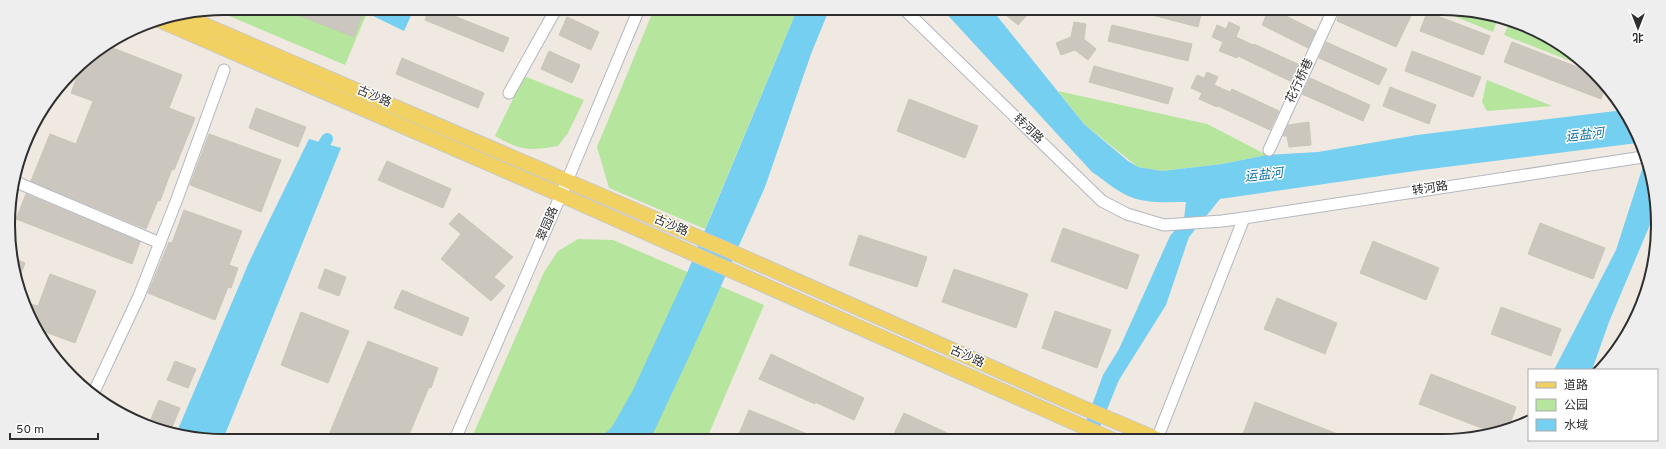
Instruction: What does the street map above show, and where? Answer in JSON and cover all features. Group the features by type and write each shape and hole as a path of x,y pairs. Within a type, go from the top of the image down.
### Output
{"main road":[{"name":"古沙路","path":"189,18 567,181 1074,404 1146,434"},
{"name":"古沙路","path":"166,23 561,195 1100,434"}],"street":[{"path":"509,93 553,15"},
{"name":"翠园路","path":"457,434 567,181 636,15"},
{"name":"转河路","path":"911,15 1102,201 1127,214 1164,225 1244,218 1640,157"},
{"name":"花行桥巷","path":"1269,150 1331,15"},
{"path":"95,389 139,296 224,70"},
{"path":"19,183 160,243"},
{"path":"1159,434 1244,218"}],"green space":[{"path":"227,15 366,15 345,65"},
{"path":"652,15 795,15 705,229 609,188 597,147"},
{"path":"1451,15 1497,22 1493,32"},
{"path":"1508,26 1522,31 1558,50 1575,63 1504,35"},
{"path":"524,76 584,100 568,133 558,146 539,149 525,148 512,145 495,136"},
{"path":"1487,80 1552,106 1487,111 1482,102"},
{"path":"1058,91 1207,124 1267,155 1222,164 1162,171 1138,167 1084,124"},
{"path":"578,239 613,240 764,305 709,434 473,434 544,272 558,251"}],"water":[{"path":"371,15 411,15 404,31"},
{"path":"795,15 827,15 811,54 765,187 701,331 653,434 604,434 612,427 633,390 687,273"},
{"name":"运盐河","path":"948,15 996,15 1084,124 1128,161 1138,167 1162,171 1222,164 1267,155 1318,152 1417,135 1618,111 1635,143 1422,170 1220,199 1189,237 1166,305 1119,380 1097,434 1081,434 1103,375 1119,349 1170,236 1184,219 1186,202 1157,202 1135,199 1119,191 1092,172"},
{"path":"309,139 341,148 225,434 211,434 178,429 250,260"},
{"path":"1643,166 1649,197 1651,222 1609,322 1592,369 1555,369 1616,250"}],"building":[{"path":"298,15 362,15 354,37"},
{"path":"427,15 452,15 509,38 503,52 425,20"},
{"path":"1008,15 1027,15 1018,25 1007,16"},
{"path":"1152,15 1201,15 1198,27"},
{"path":"1266,15 1284,15 1316,31 1308,48 1262,25"},
{"path":"1338,15 1412,15 1396,47 1337,21"},
{"path":"1426,15 1435,15 1490,36 1483,55 1420,31"},
{"path":"567,17 599,32 591,50 559,35"},
{"path":"1074,22 1086,24 1084,39 1096,49 1088,60 1075,50 1061,55 1056,43 1071,37"},
{"path":"1229,22 1240,27 1236,37 1300,65 1292,82 1238,56 1237,58 1219,51 1223,42 1212,37 1217,25 1226,29"},
{"path":"1112,25 1192,44 1188,61 1108,41"},
{"path":"1326,42 1387,69 1379,85 1319,58"},
{"path":"1512,42 1582,69 1604,92 1601,99 1504,62"},
{"path":"112,48 182,75 169,108 195,118 174,170 172,169 160,201 158,200 146,229 31,181 50,134 76,144 93,101 71,93 78,74"},
{"path":"549,51 580,65 572,83 541,69"},
{"path":"1412,51 1481,77 1473,97 1405,71"},
{"path":"402,58 484,93 478,108 396,74"},
{"path":"1094,66 1173,88 1168,104 1089,82"},
{"path":"1207,72 1218,77 1214,85 1230,92 1232,89 1279,111 1270,130 1199,99 1202,93 1191,88 1197,75 1204,78"},
{"path":"1310,78 1370,105 1363,121 1302,94"},
{"path":"1390,87 1436,105 1429,124 1383,106"},
{"path":"909,99 978,126 965,158 897,131"},
{"path":"256,108 306,127 298,147 249,128"},
{"path":"1309,122 1311,145 1289,147 1287,136 1283,136 1288,125"},
{"path":"209,134 281,160 261,212 190,185"},
{"path":"387,161 451,189 443,208 378,180"},
{"path":"26,194 140,242 132,264 16,219"},
{"path":"184,210 242,231 229,265 238,268 231,288 228,287 215,320 148,293 169,242 172,243"},
{"path":"459,213 513,257 494,277 505,286 491,301 441,259 461,234 449,224"},
{"path":"1540,223 1605,248 1593,279 1528,254"},
{"path":"1063,228 1139,255 1127,289 1051,261"},
{"path":"859,235 927,257 917,287 849,265"},
{"path":"1373,241 1439,268 1426,300 1360,273"},
{"path":"18,260 25,263 21,274"},
{"path":"325,269 346,277 339,296 318,288"},
{"path":"954,269 1028,294 1016,328 942,302"},
{"path":"50,274 96,291 75,343 45,332 31,304 38,306"},
{"path":"402,290 469,318 462,336 394,308"},
{"path":"1277,298 1337,323 1325,354 1264,329"},
{"path":"1501,307 1561,329 1551,356 1491,334"},
{"path":"1055,311 1111,330 1097,368 1042,348"},
{"path":"301,312 349,331 328,383 281,365"},
{"path":"368,341 438,368 431,388 429,387 409,434 329,434"},
{"path":"771,354 864,398 854,420 759,379"},
{"path":"175,361 196,369 188,388 167,380"},
{"path":"1431,374 1516,407 1511,422 1485,429 1419,404"},
{"path":"159,400 180,408 172,427 151,419"},
{"path":"1255,402 1338,434 1243,434"},
{"path":"749,410 807,434 739,434"},
{"path":"904,413 949,434 894,434"}],"waterway":[{"path":"324,144 327,139"}]}
